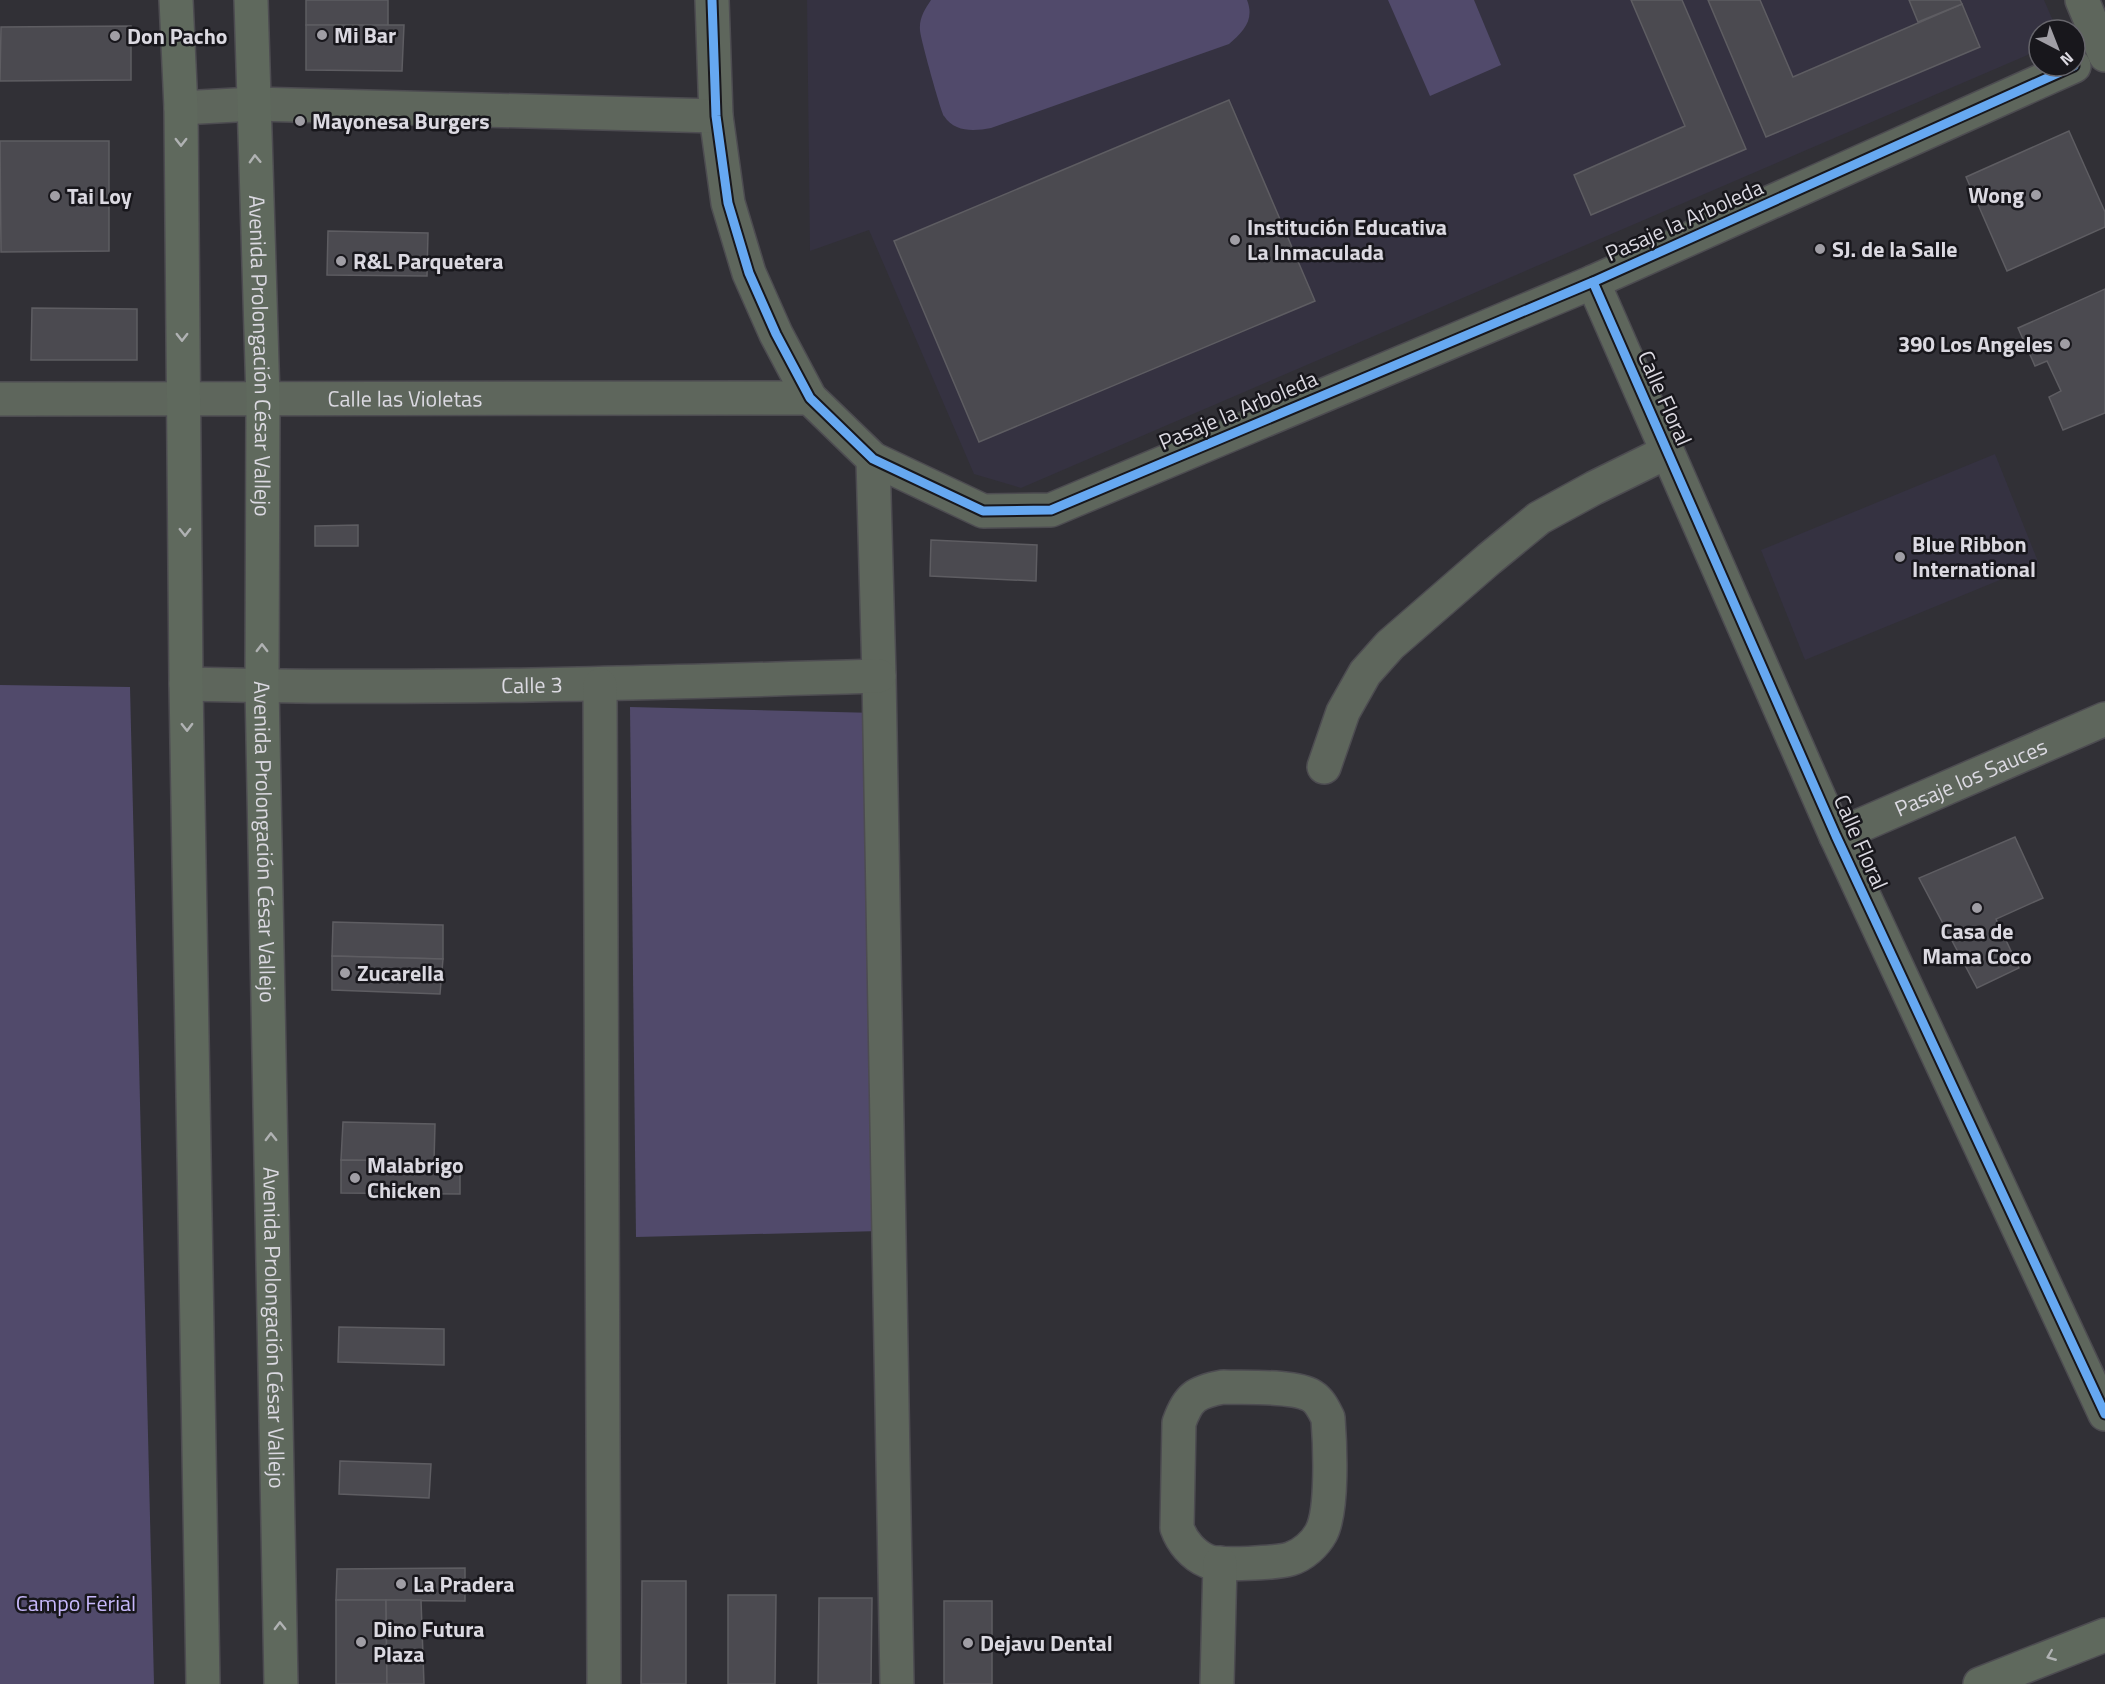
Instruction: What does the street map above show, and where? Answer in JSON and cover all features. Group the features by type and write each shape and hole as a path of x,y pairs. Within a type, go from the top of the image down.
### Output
{"main road":[{"path":"176,0 181,108 186,684 203,1684"},
{"name":"Avenida Prolongación César Vallejo","path":"251,0 263,398 262,686 281,1684"},
{"path":"1980,1684 2105,1635"}],"street":[{"name":"Pasaje la Arboleda","path":"712,0 716,116 729,203 749,273 776,334 810,398 873,459 982,511 1051,510 1593,282 2090,60"},
{"path":"2082,0 2090,60"},
{"path":"181,108 254,104 716,116"},
{"name":"Calle Floral","path":"1593,282 1836,836 2105,1414"},
{"name":"Calle las Violetas","path":"0,399 810,398"},
{"path":"1324,767 1343,712 1365,673 1390,645 1539,518 1668,452"},
{"path":"873,459 897,1684"},
{"name":"Calle 3","path":"186,684 340,687 600,685 879,676"},
{"path":"600,685 604,1684"},
{"name":"Pasaje los Sauces","path":"1836,836 2105,719"},
{"path":"1223,1387 1300,1390 1314,1397 1323,1407 1328,1418 1329,1431 1328,1514 1322,1532 1312,1545 1290,1559 1220,1563 1209,1562 1191,1550 1177,1528 1179,1423 1184,1407 1193,1397 1204,1391 1223,1387"},
{"path":"1216,1684 1220,1563"}],"shaded area":[{"name":"Institución Educativa La Inmaculada","path":"807,0 2044,0 2052,18 2027,18 2027,55 1021,488 974,474 869,230 810,251"},
{"name":"Blue Ribbon International","path":"1995,454 2039,564 1805,660 1761,550"}],"green space":[{"path":"931,0 1247,0 1250,14 1243,30 1229,44 991,128 966,130 949,122 944,116 927,59 920,26 921,18"},
{"path":"1388,0 1474,0 1501,65 1430,96"},
{"name":"Campo Ferial","path":"0,685 130,687 154,1684 0,1684"},
{"path":"630,707 877,713 881,1231 636,1237"}],"building":[{"path":"306,0 388,0 388,26 306,25"},
{"path":"1631,0 1682,0 1746,149 1591,215 1574,175 1685,126"},
{"path":"1708,0 1760,0 1793,77 1962,4 1980,47 1766,137"},
{"path":"1909,0 1960,0 1962,4 1918,22"},
{"path":"306,25 404,25 402,71 306,70"},
{"path":"131,26 131,80 0,81 1,27"},
{"path":"1229,100 1315,301 979,442 894,241"},
{"name":"Wong","path":"2069,131 2105,212 2105,227 2007,271 1966,177"},
{"name":"Tai Loy","path":"0,141 109,141 109,251 1,252"},
{"path":"328,231 428,233 427,276 327,275"},
{"name":"390 Los Angeles","path":"2105,289 2105,413 2063,430 2049,397 2061,391 2047,361 2035,366 2018,328"},
{"path":"32,308 137,309 137,360 31,360"},
{"path":"358,525 358,546 315,546 315,526"},
{"path":"931,540 1037,545 1036,581 930,576"},
{"name":"Casa de Mama Coco","path":"2015,837 2043,898 1996,919 2019,968 1977,988 1919,878"},
{"path":"333,922 443,925 443,959 332,956"},
{"path":"332,956 443,959 440,994 332,990"},
{"path":"343,1122 435,1124 434,1162 341,1160"},
{"path":"341,1160 460,1161 460,1194 341,1193"},
{"path":"339,1327 444,1329 444,1365 338,1362"},
{"path":"340,1461 431,1464 429,1498 339,1494"},
{"name":"La Pradera","path":"465,1568 465,1601 336,1600 337,1569"},
{"path":"642,1581 686,1581 686,1684 641,1684"},
{"path":"728,1595 776,1595 775,1684 728,1684"},
{"path":"819,1598 872,1598 871,1684 818,1684"},
{"name":"Dino Futura Plaza","path":"336,1600 386,1600 387,1684 336,1684"},
{"path":"386,1600 421,1600 424,1684 387,1684"},
{"name":"Dejavu Dental","path":"944,1601 992,1601 992,1684 944,1684"}],"cycle path":[{"path":"712,0 716,116 728,203 749,273 776,334 810,398 873,459 983,511 1051,510 1593,282 2047,78"},
{"path":"1593,282 1836,836 2105,1414"}],"place":[{"name":"Mi Bar","path":"322,35"},
{"name":"Don Pacho","path":"115,36"},
{"name":"Mayonesa Burgers","path":"300,121"},
{"name":"Wong","path":"2036,195"},
{"name":"Tai Loy","path":"55,196"},
{"name":"Institución Educativa La Inmaculada","path":"1235,240"},
{"name":"SJ. de la Salle","path":"1820,249"},
{"name":"R&L Parquetera","path":"341,261"},
{"name":"390 Los Angeles","path":"2065,344"},
{"name":"Blue Ribbon International","path":"1900,557"},
{"name":"Casa de Mama Coco","path":"1977,908"},
{"name":"Zucarella","path":"345,973"},
{"name":"Malabrigo Chicken","path":"355,1178"},
{"name":"La Pradera","path":"401,1584"},
{"name":"Dino Futura Plaza","path":"361,1642"},
{"name":"Dejavu Dental","path":"968,1643"}]}
